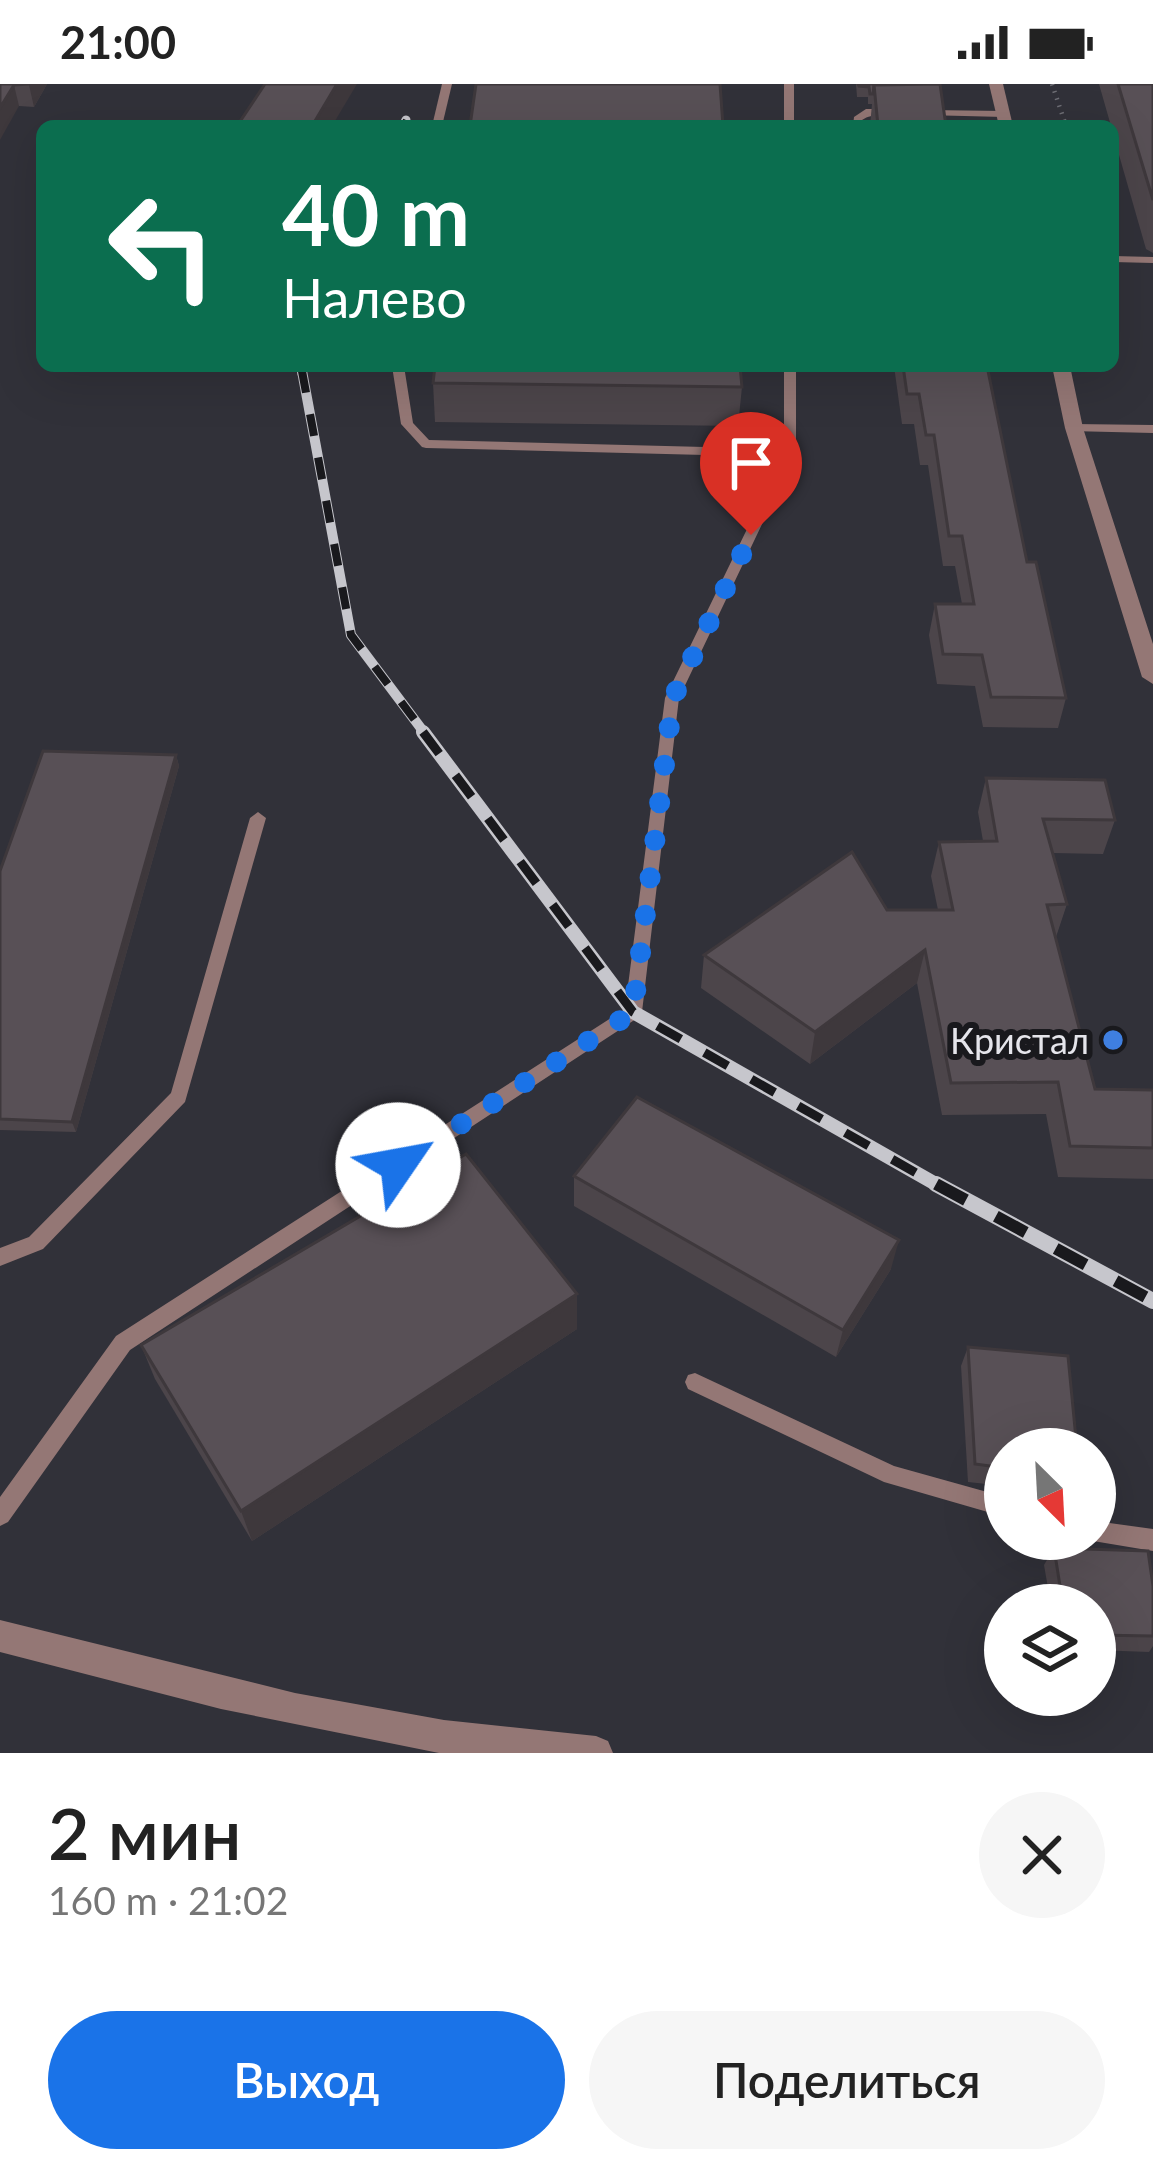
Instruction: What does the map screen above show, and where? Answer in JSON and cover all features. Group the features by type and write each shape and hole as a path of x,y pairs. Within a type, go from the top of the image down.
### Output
{"street":[{"path":"996,84 1005,120"},
{"path":"1061,372 1074,428 1151,652 1153,677"},
{"path":"0,1636 262,1705 511,1748 596,1753"}],"lane":[{"path":"438,120 447,84"},
{"path":"789,84 789,120"},
{"path":"857,120 869,112 1005,120"},
{"path":"1119,259 1153,260"},
{"path":"399,372 407,424 426,444 790,453"},
{"path":"0,1515 123,1343 633,1012 673,698 790,453 790,372"},
{"path":"1074,428 1153,429"},
{"path":"0,1257 36,1243 179,1097 258,818"},
{"path":"694,1382 891,1475 984,1501"},
{"path":"1116,1535 1153,1540"}],"path":[{"path":"1052,84 1064,120"}],"building":[{"path":"0,84 29,84 14,85 0,108"},
{"path":"265,84 337,84 316,120 241,120"},
{"path":"476,84 720,84 723,120 471,120"},
{"path":"858,84 932,84 874,85 870,94 869,87"},
{"path":"940,84 945,120 877,120 874,85"},
{"path":"1118,84 1153,84 1153,200"},
{"path":"434,372 741,372 742,387 433,383"},
{"path":"904,372 988,372 1027,562 1036,562 1066,698 991,697 982,655 943,654 935,604 974,604 962,536 949,536 934,435 926,435 919,394 907,394"},
{"path":"43,751 176,755 72,1122 0,1119 0,871"},
{"path":"986,778 1105,780 1115,820 1043,819 1067,904 1047,905 1095,1089 1153,1090 1153,1148 1070,1146 1058,1082 951,1083 925,950 815,1032 704,955 852,852 887,910 953,910 939,842 997,841"},
{"path":"637,1097 899,1240 843,1330 574,1176"},
{"path":"466,1154 577,1294 241,1511 141,1345"},
{"path":"968,1347 1068,1356 1075,1428 984,1428 984,1465 975,1464"},
{"path":"1116,1550 1148,1551 1153,1636 1116,1635 1116,1584 1060,1584 1056,1560 1116,1560"}],"railway":[{"path":"302,372 351,635 426,735"},
{"path":"423,732 633,1012 941,1187"},
{"path":"936,1184 1153,1301"}],"place":[{"name":"Кристал","path":"1113,1040"}],"route":[{"path":"398,1165 633,1012 673,698 751,535"}]}
